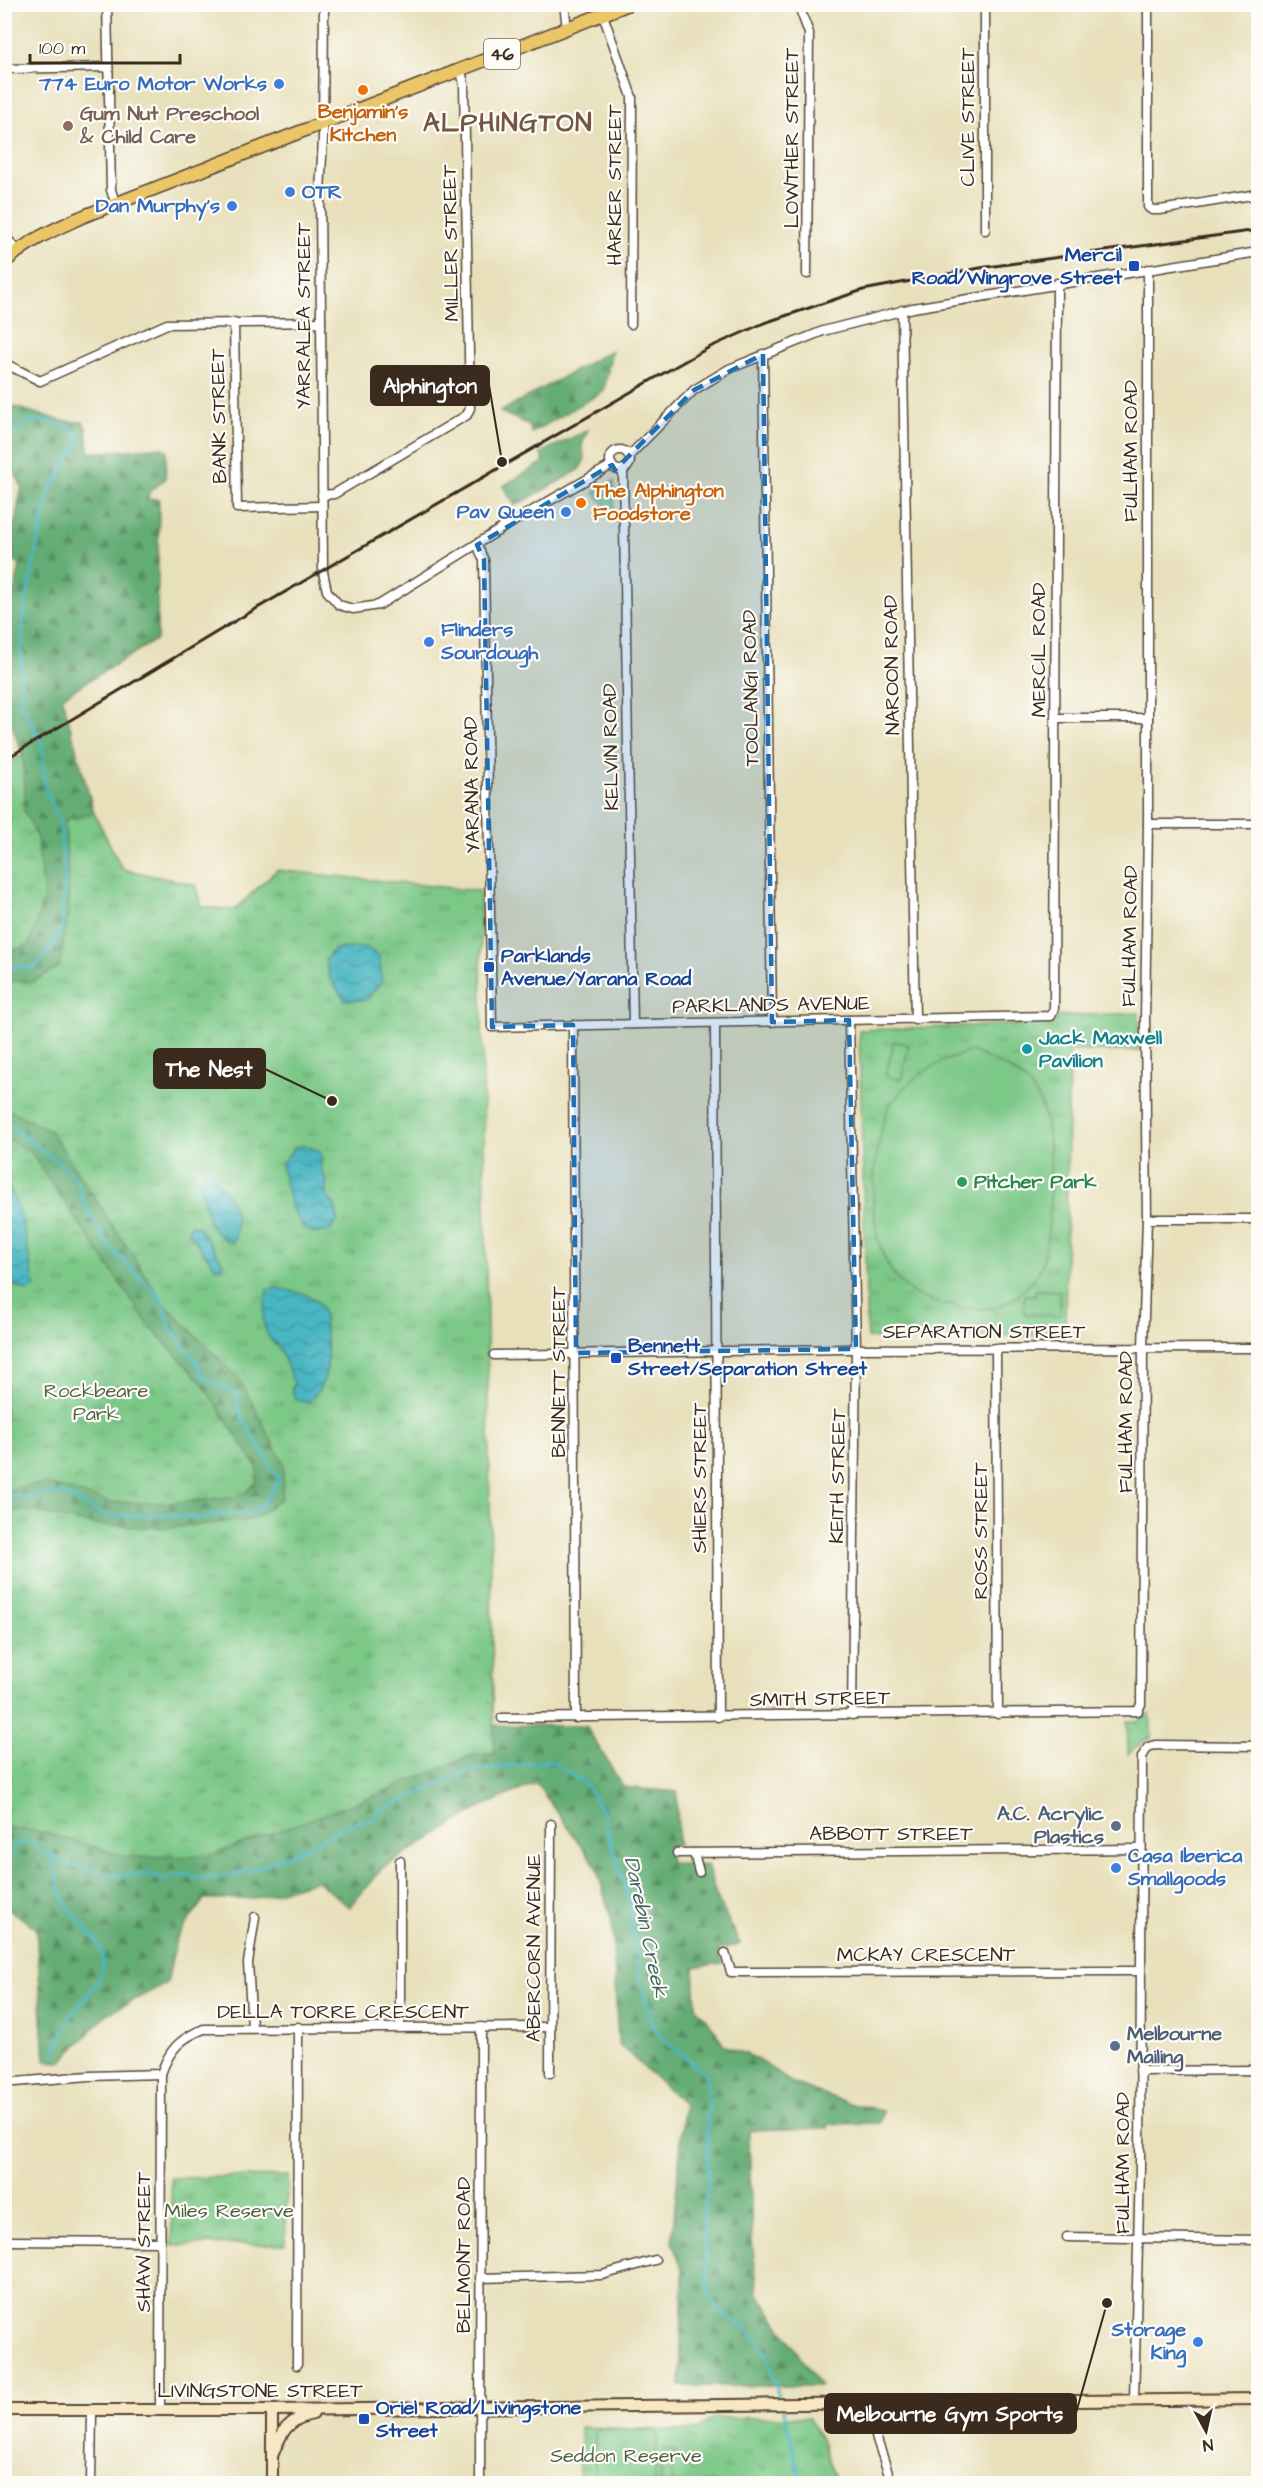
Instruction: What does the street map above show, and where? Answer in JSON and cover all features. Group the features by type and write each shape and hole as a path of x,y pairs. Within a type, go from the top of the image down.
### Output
{"main road":[{"name":"46","path":"4,263 18,250 51,230 629,4"},
{"name":"LIVINGSTONE STREET","path":"4,2410 333,2410 1258,2399"},
{"path":"272,2410 272,2484"},
{"path":"272,2456 283,2431 292,2421 333,2410"}],"street":[{"path":"107,4 111,190 116,204"},
{"name":"YARRALEA STREET","path":"324,4 324,123 320,192 323,572 327,591 339,605 348,608 379,605 477,545"},
{"path":"564,4 564,19 567,28"},
{"name":"LOWTHER STREET","path":"798,4 809,33 807,274"},
{"name":"CLIVE STREET","path":"985,4 985,230"},
{"path":"1148,4 1147,204 1150,209 1160,210 1258,194"},
{"name":"HARKER STREET","path":"603,15 632,97 632,324"},
{"path":"4,69 108,67"},
{"name":"MILLER STREET","path":"322,495 334,494 467,415 470,408 464,84 461,70"},
{"path":"4,236 18,250"},
{"path":"629,456 694,390 729,369 823,331 902,310 1258,252"},
{"name":"FULHAM ROAD","path":"1138,1711 1141,1704 1143,1348 1147,1219 1144,1020 1148,824 1148,269"},
{"name":"MERCIL ROAD","path":"1051,1016 1054,1008 1057,284"},
{"name":"NAROON ROAD","path":"902,310 915,1020"},
{"name":"BANK STREET","path":"234,322 237,508 322,506"},
{"path":"4,363 40,381 163,325 321,322"},
{"name":"TOOLANGI ROAD","path":"763,354 772,1022"},
{"path":"625,451 629,456 629,464 623,470 616,470 612,465 611,456 615,452 625,451"},
{"path":"477,545 612,465"},
{"name":"KELVIN ROAD","path":"623,470 633,1024"},
{"name":"YARANA ROAD","path":"477,545 484,561 492,1027"},
{"path":"1056,718 1148,718"},
{"path":"1148,824 1258,824"},
{"name":"PARKLANDS AVENUE","path":"492,1027 1051,1016"},
{"name":"KEITH STREET","path":"849,1020 856,1349 852,1715"},
{"name":"SHIERS STREET","path":"715,1023 718,1717"},
{"name":"BENNETT STREET","path":"573,1025 576,1718"},
{"path":"1147,1219 1258,1219"},
{"name":"ROSS STREET","path":"996,1348 998,1714"},
{"name":"SEPARATION STREET","path":"494,1355 856,1349 1258,1348"},
{"name":"SMITH STREET","path":"502,1718 1138,1711"},
{"name":"FULHAM ROAD","path":"1134,2400 1139,2238 1142,1757 1148,1747 1258,1746"},
{"name":"ABERCORN AVENUE","path":"550,1824 550,2073"},
{"name":"ABBOTT STREET","path":"677,1853 1140,1849"},
{"path":"694,1852 699,1872"},
{"path":"400,1861 400,2027"},
{"path":"252,2027 248,1963 255,1917"},
{"name":"MCKAY CRESCENT","path":"726,1953 731,1972 1141,1971"},
{"path":"297,2365 298,2027"},
{"name":"BELMONT ROAD","path":"480,2484 482,2027"},
{"name":"DELLA TORRE CRESCENT","path":"161,2074 172,2047 185,2037 204,2029 550,2027"},
{"path":"1140,2071 1258,2070"},
{"path":"4,2080 15,2082 89,2076 161,2074"},
{"name":"SHAW STREET","path":"160,2409 161,2074"},
{"path":"1067,2237 1258,2240"},
{"path":"8,2241 160,2242"},
{"path":"480,2278 602,2275 655,2260"},
{"path":"866,2404 892,2484"},
{"path":"91,2484 92,2409"}],"highlighted area":[{"path":"763,354 772,1022 849,1020 856,1349 576,1353 573,1025 492,1027 484,560 477,545 612,465 615,470 694,390"}],"green space":[{"path":"612,350 604,391 532,433 528,424 500,412"},
{"path":"5,404 62,421 83,422 90,453 162,447 162,450 167,450 165,479 150,491 147,499 159,499 157,639 62,697 94,813 122,869 195,885 202,907 234,910 277,870 489,1725 586,1726 623,1787 677,1792 678,1845 668,1845 670,1863 707,1864 716,1895 740,1944 718,1950 723,1963 694,1967 696,2007 724,2045 758,2059 792,2083 852,2104 883,2110 880,2123 829,2124 828,2128 749,2130 752,2240 758,2293 820,2386 680,2386 683,2271 672,2242 684,2104 618,2044 612,1922 596,1866 536,1783 483,1806 382,1868 350,1907 317,1881 252,1899 204,1899 176,1939 167,1983 107,2014 61,2062 45,2061 36,1928 4,1906 4,768 23,755 5,708 6,631 20,565 13,559 12,534 22,487 14,471 5,471"},
{"path":"588,430 582,445 585,459 579,470 515,506 503,486 544,462 540,453"},
{"path":"614,481 614,515 594,493"},
{"path":"23,755 24,810 37,838 44,899 29,945 13,950 4,949 4,765"},
{"path":"94,813 122,869 195,885 202,907 235,910 277,870 480,891 494,1754 475,1754 369,1798 208,1856 128,1857 43,1832 5,1827 4,1513 26,1510 94,1525 167,1528 254,1519 282,1498 284,1464 240,1380 165,1305 51,1131 5,1108 5,981 33,982 59,967 69,909 65,820"},
{"name":"Pitcher Park","path":"1139,1013 1139,1051 1069,1051 1065,1335 867,1338 859,1030 1053,1023 1060,1016"},
{"path":"894,1041 909,1045 901,1080 886,1076"},
{"name":"Pitcher Park","path":"971,1051 1017,1074 1031,1088 1043,1111 1050,1155 1048,1230 1039,1272 1021,1292 1007,1303 994,1308 981,1309 929,1300 915,1294 900,1282 889,1267 881,1249 874,1210 877,1153 883,1122 889,1107 921,1074 939,1063"},
{"name":"Rockbeare Park","path":"4,1138 30,1151 147,1323 202,1383 258,1469 256,1483 241,1496 169,1503 110,1502 44,1483 5,1490"},
{"path":"1036,1290 1060,1291 1060,1316 1024,1314 1024,1295 1035,1295"},
{"path":"1150,1714 1152,1738 1144,1741 1128,1754 1127,1721 1137,1721"},
{"name":"Miles Reserve","path":"288,2176 285,2244 172,2245 171,2178"},
{"name":"Seddon Reserve","path":"808,2417 821,2439 837,2483 579,2484 580,2427 696,2431 713,2418"},
{"name":"Seddon Reserve","path":"595,2429 657,2431 655,2483 594,2483"},
{"path":"664,2449 675,2450 671,2483 660,2483"}],"water":[{"path":"366,947 379,957 382,981 366,1000 345,1000 330,979 325,960 334,949"},
{"path":"304,1145 319,1151 323,1158 320,1165 327,1182 325,1190 328,1198 335,1205 338,1219 330,1231 316,1233 308,1230 301,1224 291,1205 281,1164 295,1148"},
{"path":"204,1171 210,1172 232,1204 236,1221 233,1242 228,1242 210,1226 200,1185 200,1175"},
{"path":"4,1180 21,1218 35,1287 28,1291 5,1282"},
{"path":"191,1225 199,1227 223,1263 222,1267 216,1268 188,1231"},
{"path":"277,1288 309,1296 319,1304 323,1311 328,1361 320,1387 307,1403 296,1399 292,1391 294,1383 280,1349 269,1338 263,1321 267,1290"}],"waterway":[{"name":"Darebin Creek","path":"4,437 22,429 30,420 63,424 79,436 77,445 49,492 26,601 22,633 21,705 42,743 45,788 60,823 65,883 62,906 63,924 54,943 35,968 15,966 4,968"},
{"name":"Darebin Creek","path":"4,1125 18,1132 58,1162 76,1180 87,1209 110,1247 162,1300 171,1329 196,1361 203,1377 237,1394 241,1416 279,1480 261,1506 251,1512 195,1518 174,1515 106,1516 62,1493 10,1498 4,1503"},
{"name":"Darebin Creek","path":"4,1859 12,1855 16,1844 31,1841 40,1852 52,1855 69,1865 118,1876 151,1874 163,1880 183,1874 198,1879 229,1876 258,1868 303,1849 350,1824 374,1820 377,1812 471,1770 551,1761 585,1784 601,1809 629,1900 640,1977 653,2027 669,2045 705,2073 710,2104 707,2115 708,2183 703,2220 709,2295 720,2312 750,2331 768,2357 780,2401"},
{"path":"52,1855 64,1900 99,1945 103,1965 97,1982 68,2021 55,2053"},
{"name":"Darebin Creek","path":"783,2407 802,2484"}],"railway":[{"path":"4,760 235,621 655,378 708,348 764,323 863,290 980,268 1258,230"}],"place":[{"name":"774 Euro Motor Works","path":"279,84"},
{"name":"Benjamin's Kitchen","path":"363,90"},
{"name":"Gum Nut Preschool & Child Care","path":"68,126"},
{"name":"OTR","path":"290,192"},
{"name":"Dan Murphy's","path":"232,206"},
{"name":"Mercil Road/Wingrove Street","path":"1134,266"},
{"name":"Alphington","path":"502,462"},
{"name":"The Alphington Foodstore","path":"581,503"},
{"name":"Pav Queen","path":"566,512"},
{"name":"Flinders Sourdough","path":"429,642"},
{"name":"Parklands Avenue/Yarana Road","path":"489,967"},
{"name":"Jack Maxwell Pavilion","path":"1027,1049"},
{"name":"The Nest","path":"332,1101"},
{"name":"Pitcher Park","path":"962,1182"},
{"name":"Bennett Street/Separation Street","path":"616,1358"},
{"name":"A.C. Acrylic Plastics","path":"1116,1826"},
{"name":"Casa Iberica Smallgoods","path":"1116,1868"},
{"name":"Melbourne Mailing","path":"1115,2046"},
{"name":"Melbourne Gym Sports","path":"1107,2303"},
{"name":"Storage King","path":"1198,2342"},
{"name":"Oriel Road/Livingstone Street","path":"364,2419"}],"district":[{"name":"ALPHINGTON","path":"508,123"}]}
